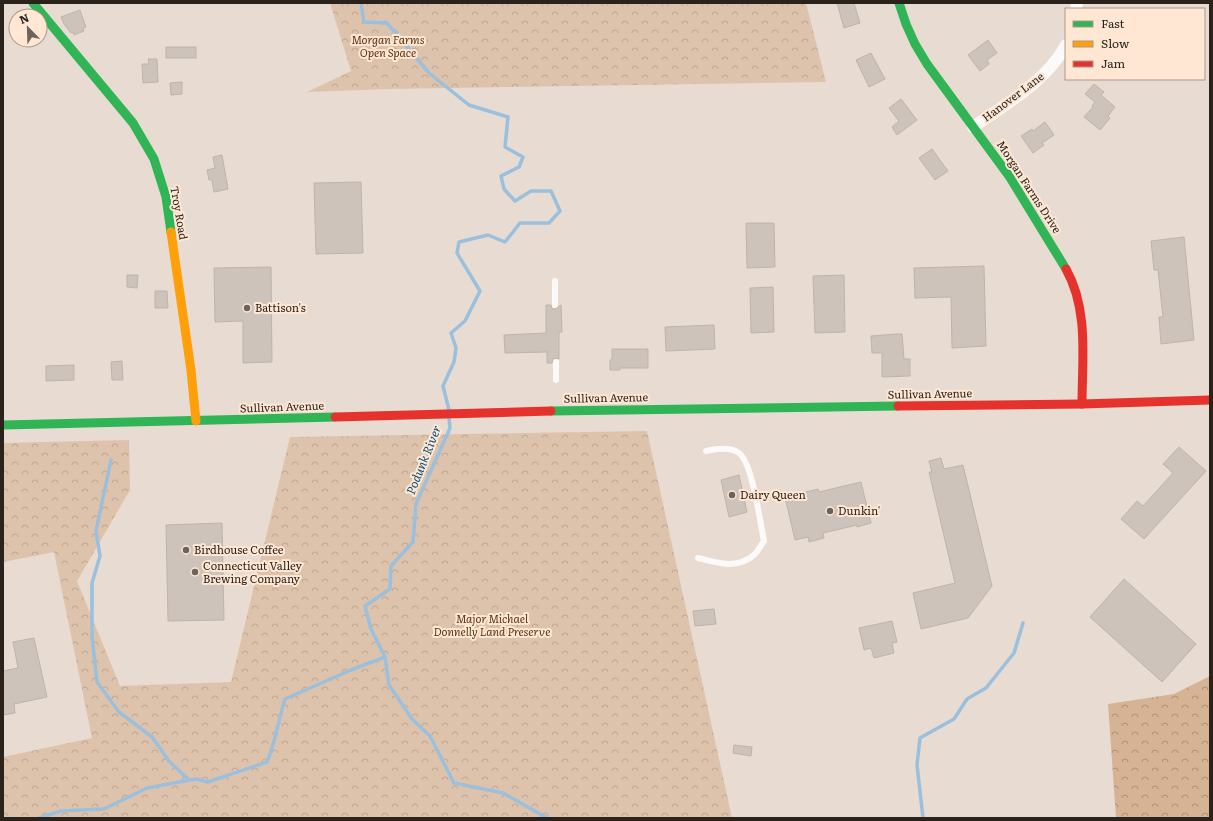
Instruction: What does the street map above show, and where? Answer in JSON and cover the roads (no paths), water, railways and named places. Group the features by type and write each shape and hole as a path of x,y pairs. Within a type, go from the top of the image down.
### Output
{"main road":[{"name":"Troy Road","path":"33,3 133,123 154,159 166,197 191,370 196,421"},
{"name":"Morgan Farms Drive","path":"899,3 915,44 927,64 1009,176 1068,273 1078,301 1082,318 1082,404"},
{"name":"Sullivan Avenue","path":"3,426 698,408 1082,404 1210,400"}],"street":[{"name":"Hanover Lane","path":"973,127 1037,81 1051,68 1065,47"}],"lane":[{"path":"555,281 555,305"},
{"path":"556,362 556,380"},
{"path":"698,558 729,565 744,562 755,554 764,541 754,488 744,459 738,452 728,449 706,451"}],"waterway":[{"name":"Podunk River","path":"361,3 364,22 387,23 429,73 469,105 508,117 505,147 523,157 519,167 501,176 504,189 515,201 531,191 551,191 560,211 549,223 520,223 505,242 488,235 459,242 457,253 480,291 465,321 451,333 456,348 454,362 443,386 449,410"},
{"name":"Podunk River","path":"449,418 450,428 416,504 413,542 391,566 390,589 365,606 371,629 385,657 389,685 412,719 430,736 454,783 503,793 547,818"},
{"path":"111,460 96,531 100,556 92,583 92,637 97,682 119,712 152,737 169,761 189,780"},
{"path":"923,818 917,765 920,738 954,719 967,699 986,688 1014,653 1023,623"},
{"path":"39,818 61,811 104,809 147,788 196,779 208,782 267,762 273,746 285,699 385,657"}],"place":[{"name":"Battison's","path":"247,308"},
{"name":"Dairy Queen","path":"732,495"},
{"name":"Dunkin'","path":"830,511"},
{"name":"Birdhouse Coffee","path":"186,550"},
{"name":"Connecticut Valley Brewing Company","path":"195,572"}],"park label":[{"name":"Morgan Farms Open Space","path":"388,46"},
{"name":"Major Michael Donnelly Land Preserve","path":"492,625"}]}
